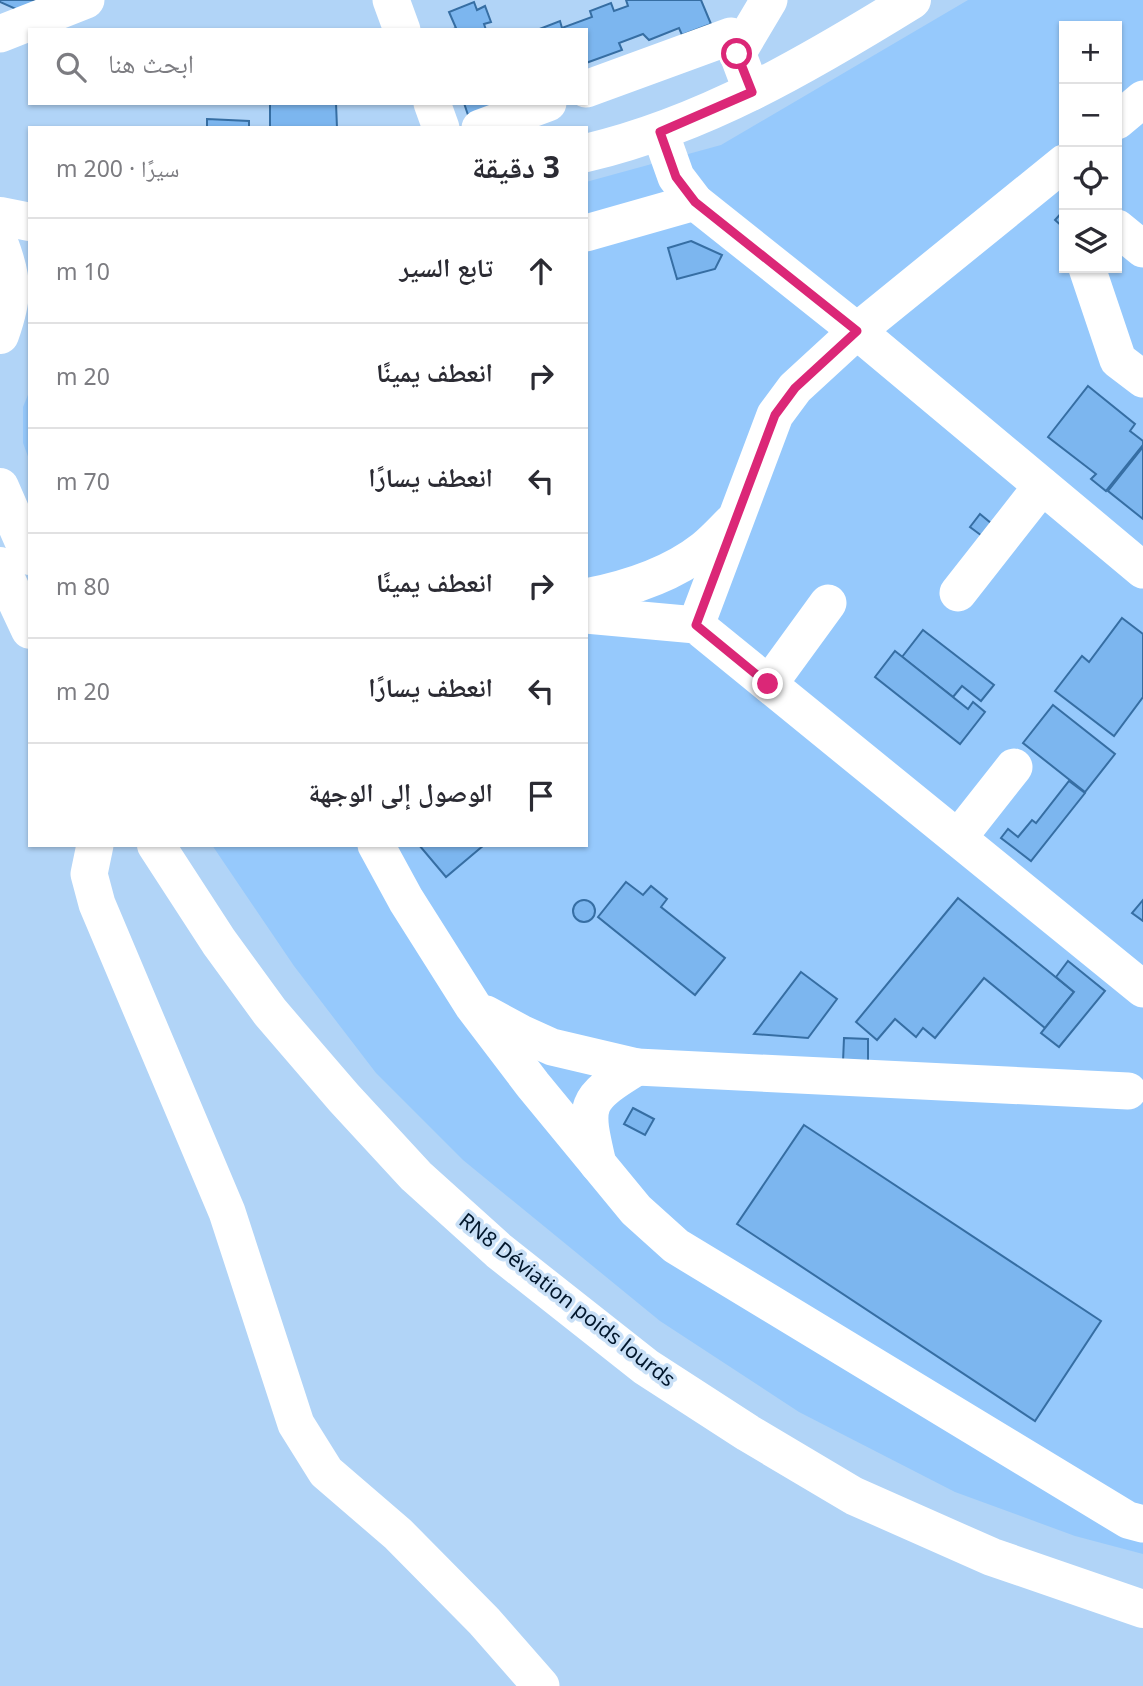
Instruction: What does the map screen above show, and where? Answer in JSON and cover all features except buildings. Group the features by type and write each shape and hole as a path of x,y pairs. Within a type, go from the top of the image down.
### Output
{"main road":[{"path":"588,152 660,132 752,92 831,50 912,0"},
{"path":"0,216 28,222"},
{"path":"0,245 10,271 10,307 0,337"},
{"path":"0,337 28,313"},
{"path":"0,486 28,551"},
{"path":"0,566 28,626"},
{"name":"RN8 Déviation poids lourds","path":"157,847 219,942 270,1012 416,1176 499,1251 646,1367 748,1433 854,1496 992,1557 1143,1609"}],"street":[{"path":"0,34 86,0"},
{"path":"391,0 401,28"},
{"path":"737,54 769,0"},
{"path":"588,88 731,36 752,92"},
{"path":"1122,117 1143,99"},
{"path":"433,105 441,126"},
{"path":"485,126 543,105"},
{"path":"660,132 676,177 695,202 857,331 1143,570"},
{"path":"696,625 775,415 795,388 857,331 1059,175"},
{"path":"588,232 695,202"},
{"path":"1122,232 1143,249"},
{"path":"1089,273 1118,359 1143,379"},
{"path":"958,593 1042,486"},
{"path":"588,596 645,581 685,562 704,549 736,518"},
{"path":"768,684 828,603"},
{"path":"588,615 696,625 1143,989"},
{"path":"958,838 1014,767"},
{"path":"95,847 89,874 97,904 227,1212 296,1424 326,1472 398,1534 484,1621 541,1686"},
{"path":"377,847 405,900 473,1006 533,1085 636,1210 676,1246 1128,1520 1143,1524"},
{"path":"473,1006 521,1034 552,1047 637,1068 1138,1082"},
{"path":"598,1165 589,1126 592,1102 606,1086 637,1068"}],"shaded area":[{"path":"968,0 1143,0 1143,1554 1075,1536 955,1492 799,1412 660,1321 463,1160 376,1073 294,966 213,847 588,847 588,181 721,145"},
{"path":"28,395 28,457 23,443 23,407"}],"route":[{"path":"737,54 752,92 660,132 676,177 695,202 857,331 795,388 775,415 696,625 768,684"}]}
